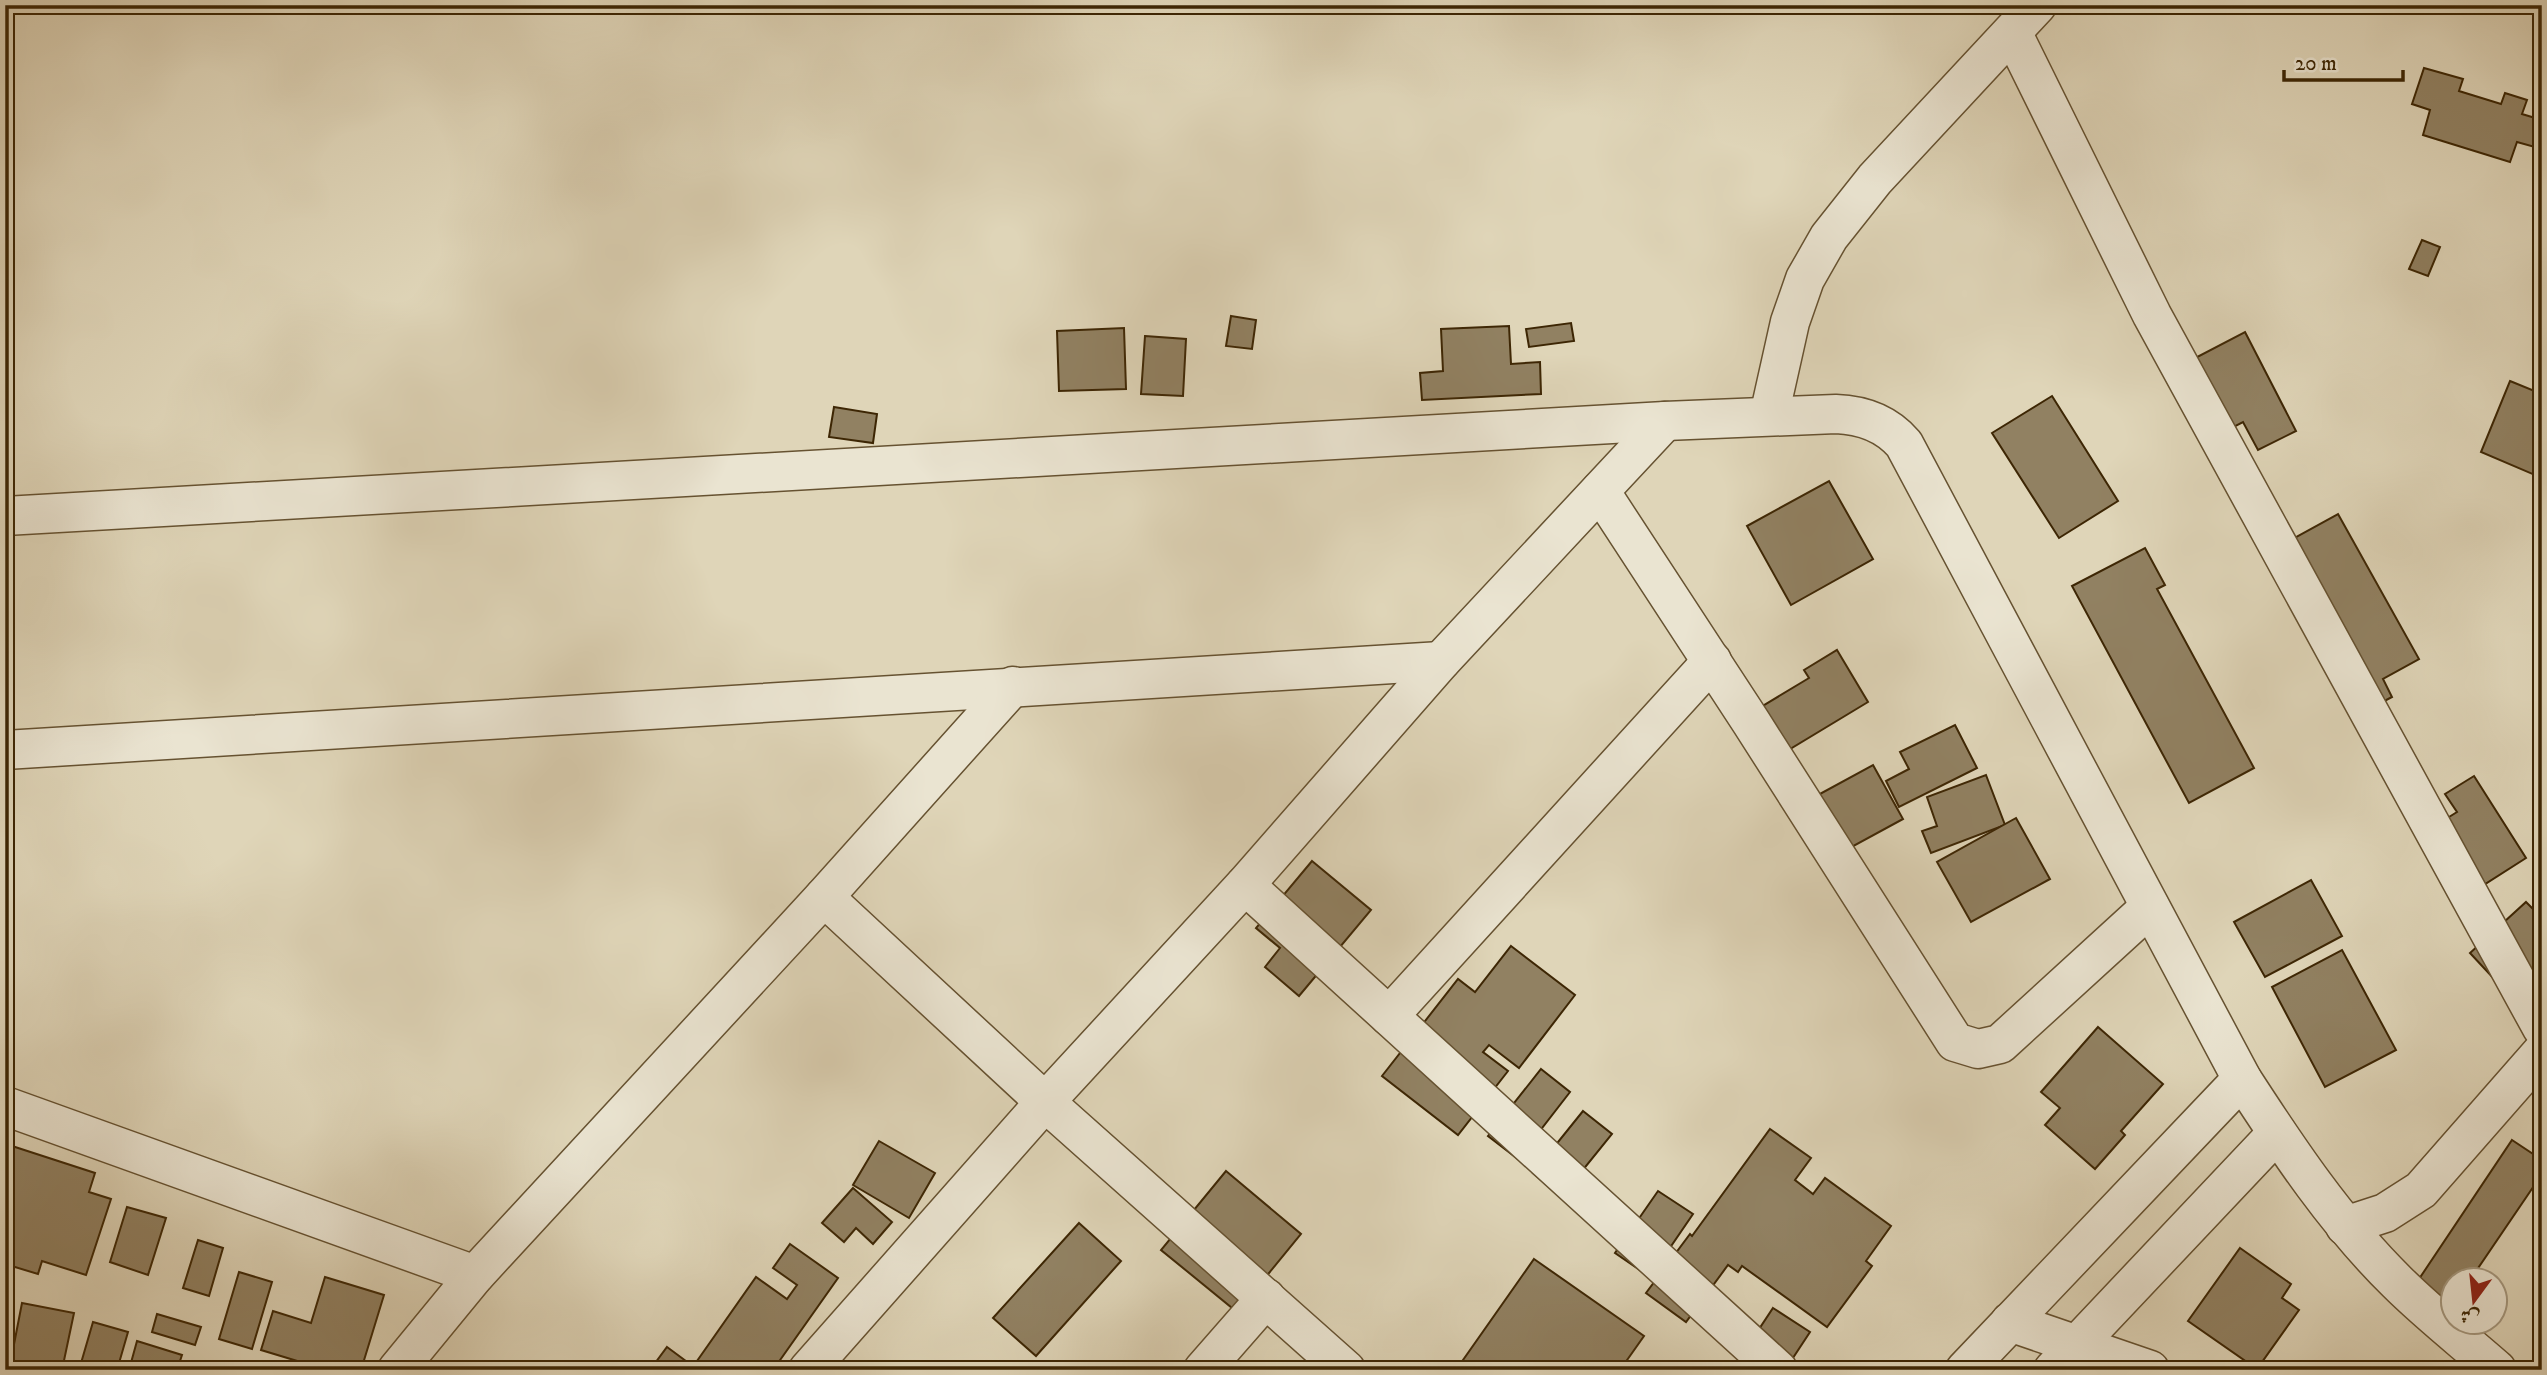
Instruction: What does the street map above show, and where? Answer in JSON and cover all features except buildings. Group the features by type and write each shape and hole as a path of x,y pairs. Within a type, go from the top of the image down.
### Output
{"street":[{"path":"1769,416 1790,322 1805,279 1829,237 1875,179 2038,5"},
{"path":"2013,34 2152,315 2542,1028"},
{"path":"5,516 1665,421 1854,414 1884,426 1895,433 1904,444 2242,1079 2277,1133 2345,1226 2397,1282 2497,1370"},
{"path":"808,1370 1045,1102 1245,885 1441,661 1665,421"},
{"path":"1600,491 1955,1042 1978,1049 2000,1044 2150,906"},
{"path":"5,750 1441,661"},
{"path":"1389,1016 1712,661"},
{"path":"397,1370 475,1275 824,897 1013,686"},
{"path":"1245,885 1777,1370"},
{"path":"824,897 1045,1102 1346,1370"},
{"path":"2345,1226 2385,1213 2421,1190 2542,1052"},
{"path":"1965,1370 2242,1079"},
{"path":"5,1106 475,1275"},
{"path":"2065,1358 2277,1133"},
{"path":"1203,1370 1266,1298"},
{"path":"2010,1322 2065,1358 2150,1370"}]}
